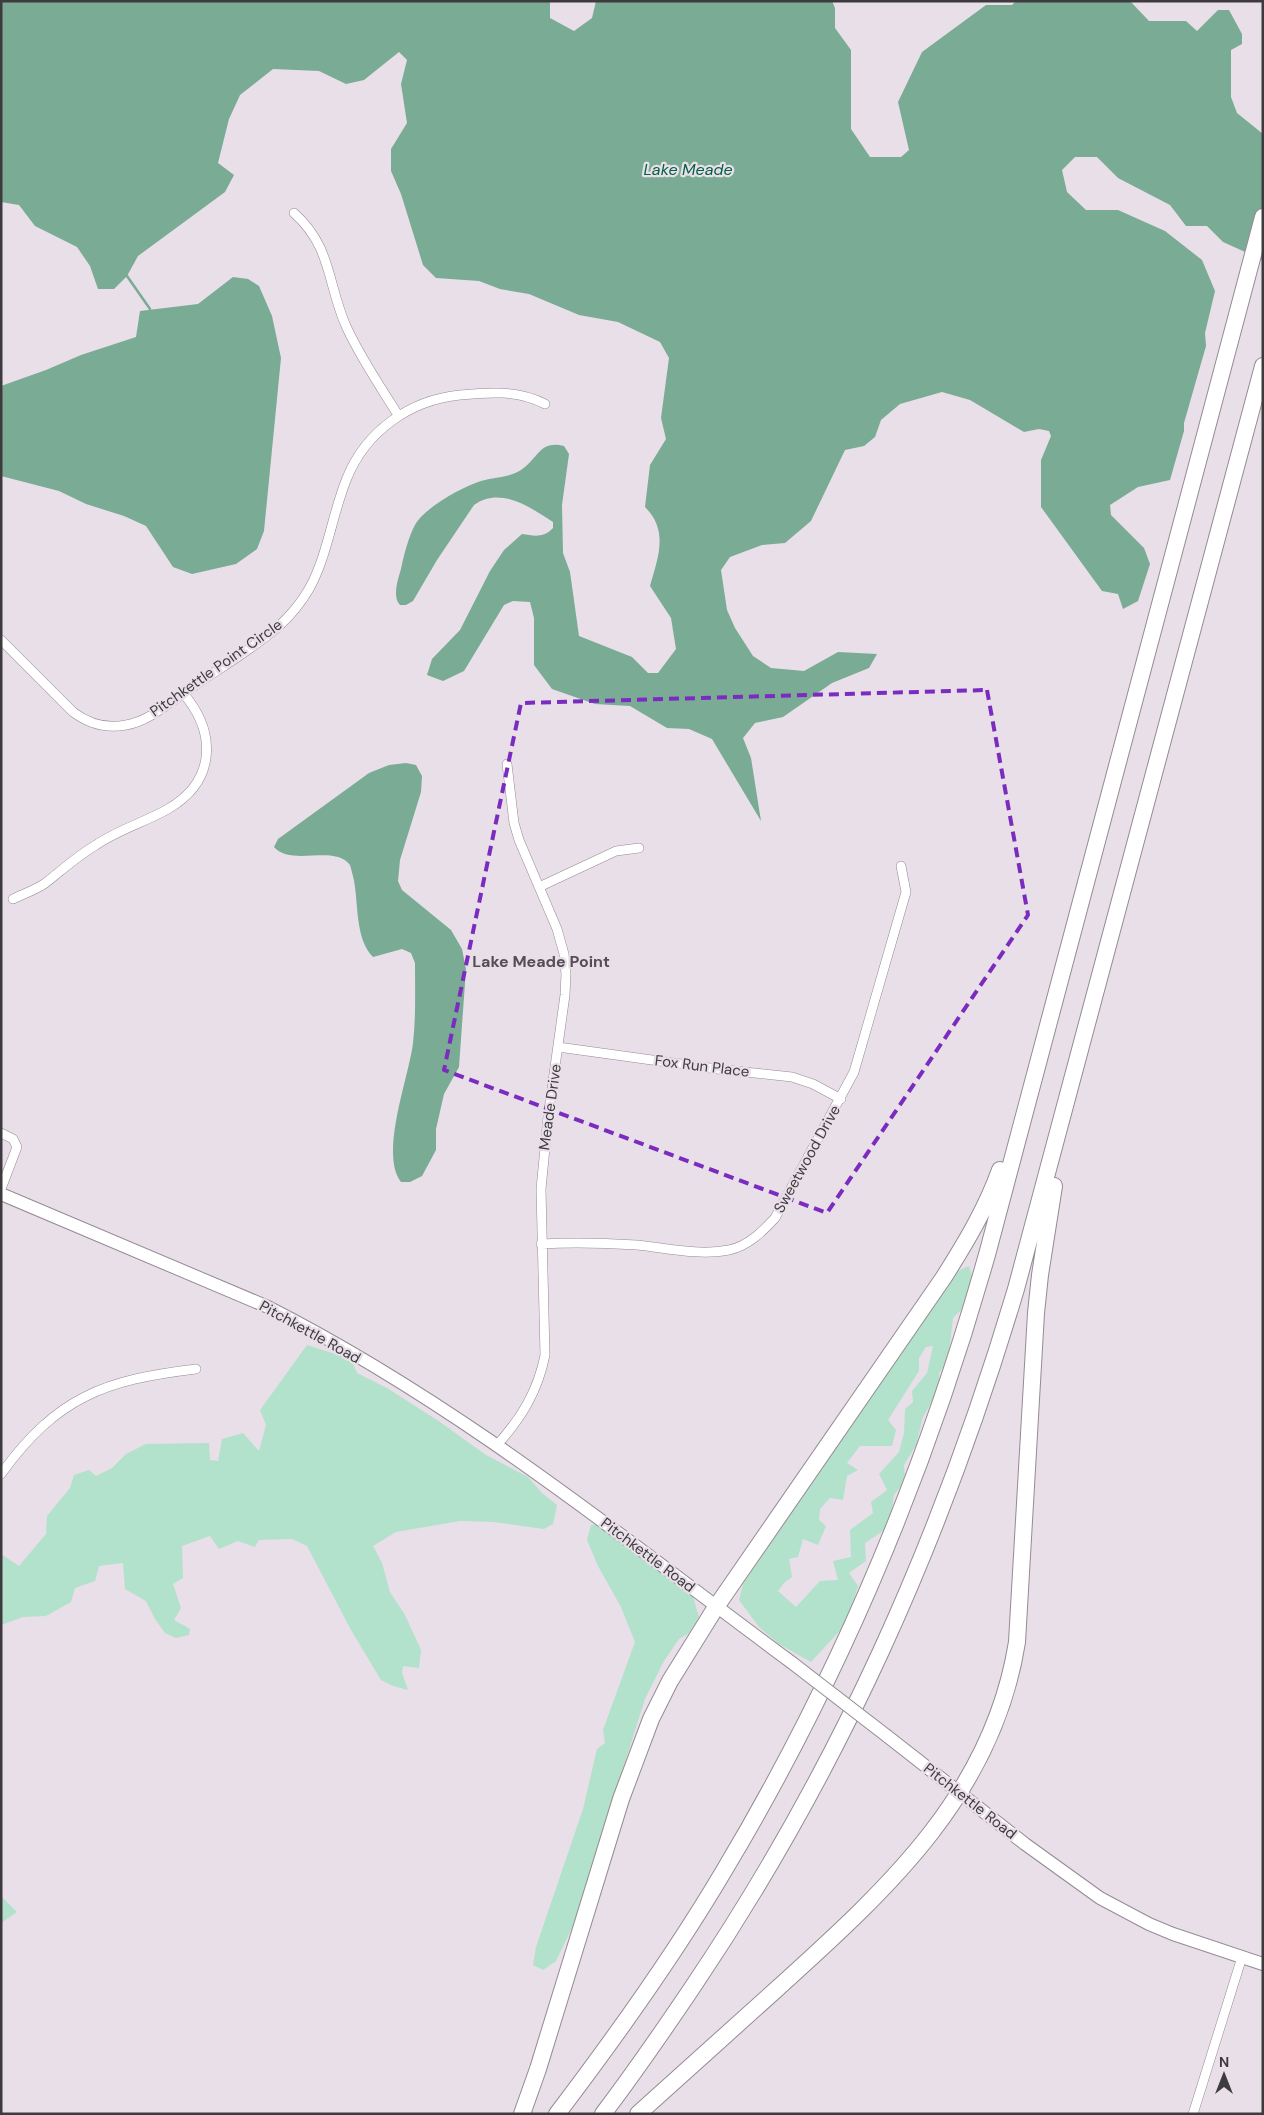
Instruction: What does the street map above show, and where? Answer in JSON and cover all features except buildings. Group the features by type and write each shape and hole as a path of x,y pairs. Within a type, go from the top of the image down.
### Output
{"highway":[{"path":"557,2114 643,1996 725,1869 789,1755 850,1631 884,1556 915,1477 946,1391 972,1309 1263,217"},
{"path":"603,2114 662,2032 745,1907 803,1807 878,1661 933,1533 975,1420 1016,1289 1263,366"},
{"path":"522,2114 544,2050 621,1799 636,1754 651,1719 691,1644 938,1285 973,1231 997,1179 1034,1078"},
{"path":"638,2114 835,1936 871,1901 936,1826 960,1794 975,1769 997,1721 1014,1663 1021,1584 1040,1275 1072,1080"}],"main road":[{"name":"Pitchkettle Road","path":"1,1194 173,1266 285,1316 377,1368 543,1477 791,1662 960,1794 1100,1898 1157,1928 1263,1964"}],"street":[{"path":"294,213 314,235 330,271 345,324 355,345 398,415"},
{"name":"Pitchkettle Point Circle","path":"1,640 72,712 92,723 115,726 138,721 183,693 278,627 300,603 317,572 346,479 354,463 371,439 398,415 418,404 432,400 474,394 501,392 522,394 545,404"},
{"path":"13,899 44,884 97,844 167,810 188,794 206,764 207,742 198,714 183,693"},
{"name":"Meade Drive","path":"496,1446 527,1405 537,1387 542,1372 545,1345 541,1189 544,1144 565,995 564,954 557,929 514,823 507,764"},
{"path":"539,887 616,850 639,848"},
{"name":"Sweetwood Drive","path":"541,1244 582,1242 705,1252 729,1250 745,1244 762,1233 775,1218 854,1072 906,892 901,866"},
{"name":"Fox Run Place","path":"558,1047 717,1069 792,1077 813,1084 841,1099"},
{"path":"1,1133 13,1139 17,1147 1,1189"},
{"path":"1,1474 22,1445 41,1425 98,1389 125,1380 196,1369"},
{"path":"1193,2114 1242,1957"}],"highlighted area":[{"path":"987,690 1028,915 827,1213 444,1070 521,703"}],"shaded area":[{"path":"969,1266 973,1279 966,1305 953,1318 948,1361 939,1373 940,1387 923,1417 916,1445 904,1465 905,1481 894,1495 889,1527 865,1543 866,1561 849,1573 858,1586 847,1623 811,1662 779,1644 759,1627 739,1600 743,1584 951,1274","holes":["933,1346 927,1373 912,1391 913,1402 905,1409 904,1433 899,1452 879,1474 887,1490 871,1502 873,1513 850,1530 851,1557 833,1561 838,1580 820,1581 796,1607 778,1591 792,1577 789,1559 798,1557 803,1539 818,1545 826,1526 819,1520 820,1509 830,1498 843,1500 847,1476 858,1470 847,1463 860,1446 892,1446 896,1430 888,1420 919,1371 919,1358 926,1347"]},
{"path":"307,1345 351,1359 357,1373 387,1388 440,1422 486,1455 528,1477 542,1493 557,1505 553,1524 544,1529 493,1522 460,1521 396,1532 373,1546 382,1563 390,1592 405,1615 421,1650 419,1668 403,1666 402,1673 408,1690 381,1680 351,1630 307,1546 292,1539 259,1540 255,1547 238,1541 219,1549 210,1536 182,1546 183,1578 173,1584 181,1608 174,1620 190,1629 189,1635 176,1638 165,1633 146,1601 125,1589 123,1563 99,1566 95,1581 75,1588 71,1602 46,1616 23,1617 1,1625 1,1554 19,1566 46,1534 47,1516 70,1488 74,1475 89,1470 96,1476 112,1468 126,1454 146,1444 209,1443 210,1460 218,1461 222,1439 243,1433 259,1451 266,1425 260,1410"},
{"path":"599,1524 675,1578 693,1597 699,1617 689,1633 679,1639 664,1661 645,1699 574,1924 556,1961 543,1970 533,1965 536,1947 583,1809 597,1749 605,1743 603,1730 635,1642 621,1607 598,1566 587,1540 591,1525"},
{"path":"1,1896 17,1912 1,1923"}],"water":[{"name":"Lake Meade","path":"1,1 550,1 550,18 574,31 592,18 596,1 832,1 835,8 835,28 851,50 851,129 870,157 901,157 909,150 898,102 922,52 986,5 1012,5 1016,1 1130,1 1149,21 1186,21 1197,31 1218,10 1229,10 1242,34 1242,44 1231,50 1231,97 1237,113 1263,134 1263,260 1223,242 1207,226 1186,226 1170,205 1118,178 1097,157 1075,157 1062,170 1067,192 1086,210 1118,210 1165,231 1202,260 1215,291 1205,333 1206,346 1170,480 1138,487 1110,505 1111,515 1144,548 1150,564 1138,601 1123,609 1118,594 1102,591 1041,507 1041,460 1051,436 1049,431 1039,429 1024,432 970,400 942,392 900,404 881,420 875,437 864,446 845,450 811,521 785,543 762,545 730,557 721,570 727,610 735,628 753,656 771,668 804,671 838,652 877,654 869,668 832,683 783,717 755,723 743,738 751,758 761,821 712,739 689,729 667,728 630,706 595,704 552,689 534,665 534,618 530,602 513,601 504,605 464,671 443,681 427,675 432,659 460,630 490,571 504,550 522,534 535,536 550,531 553,528 553,522 525,505 504,498 484,500 474,505 437,560 413,601 406,605 400,605 396,597 397,583 406,547 415,525 426,512 454,493 481,481 516,473 544,448 556,445 564,446 569,454 562,505 563,553 570,572 579,636 632,657 648,673 658,673 676,649 671,618 650,586 660,545 657,525 645,507 650,465 666,439 661,418 669,358 660,342 618,322 579,315 529,294 500,289 479,281 436,278 423,265 401,194 391,171 391,149 407,123 401,84 407,60 399,52 364,80 346,84 319,71 273,69 240,95 229,119 218,163 234,175 225,192 138,256 127,276 114,289 98,289 90,266 77,247 35,226 19,205 1,202"},
{"path":"233,277 248,279 259,286 272,316 281,358 264,531 257,549 236,564 192,574 173,567 146,526 124,516 86,504 59,491 1,476 1,386 81,355 136,337 140,311 198,304"},
{"path":"406,763 416,765 422,776 421,792 400,860 398,881 402,890 451,930 462,949 466,969 459,1067 444,1094 436,1129 436,1150 422,1176 410,1182 401,1182 395,1169 393,1153 394,1135 413,1043 415,963 411,953 402,949 373,957 367,949 360,929 351,868 343,859 323,855 291,855 281,853 274,847 278,839 369,773 389,765"}],"waterway":[{"path":"127,276 150,309"}],"district":[{"name":"Lake Meade Point","path":"541,961"}]}
